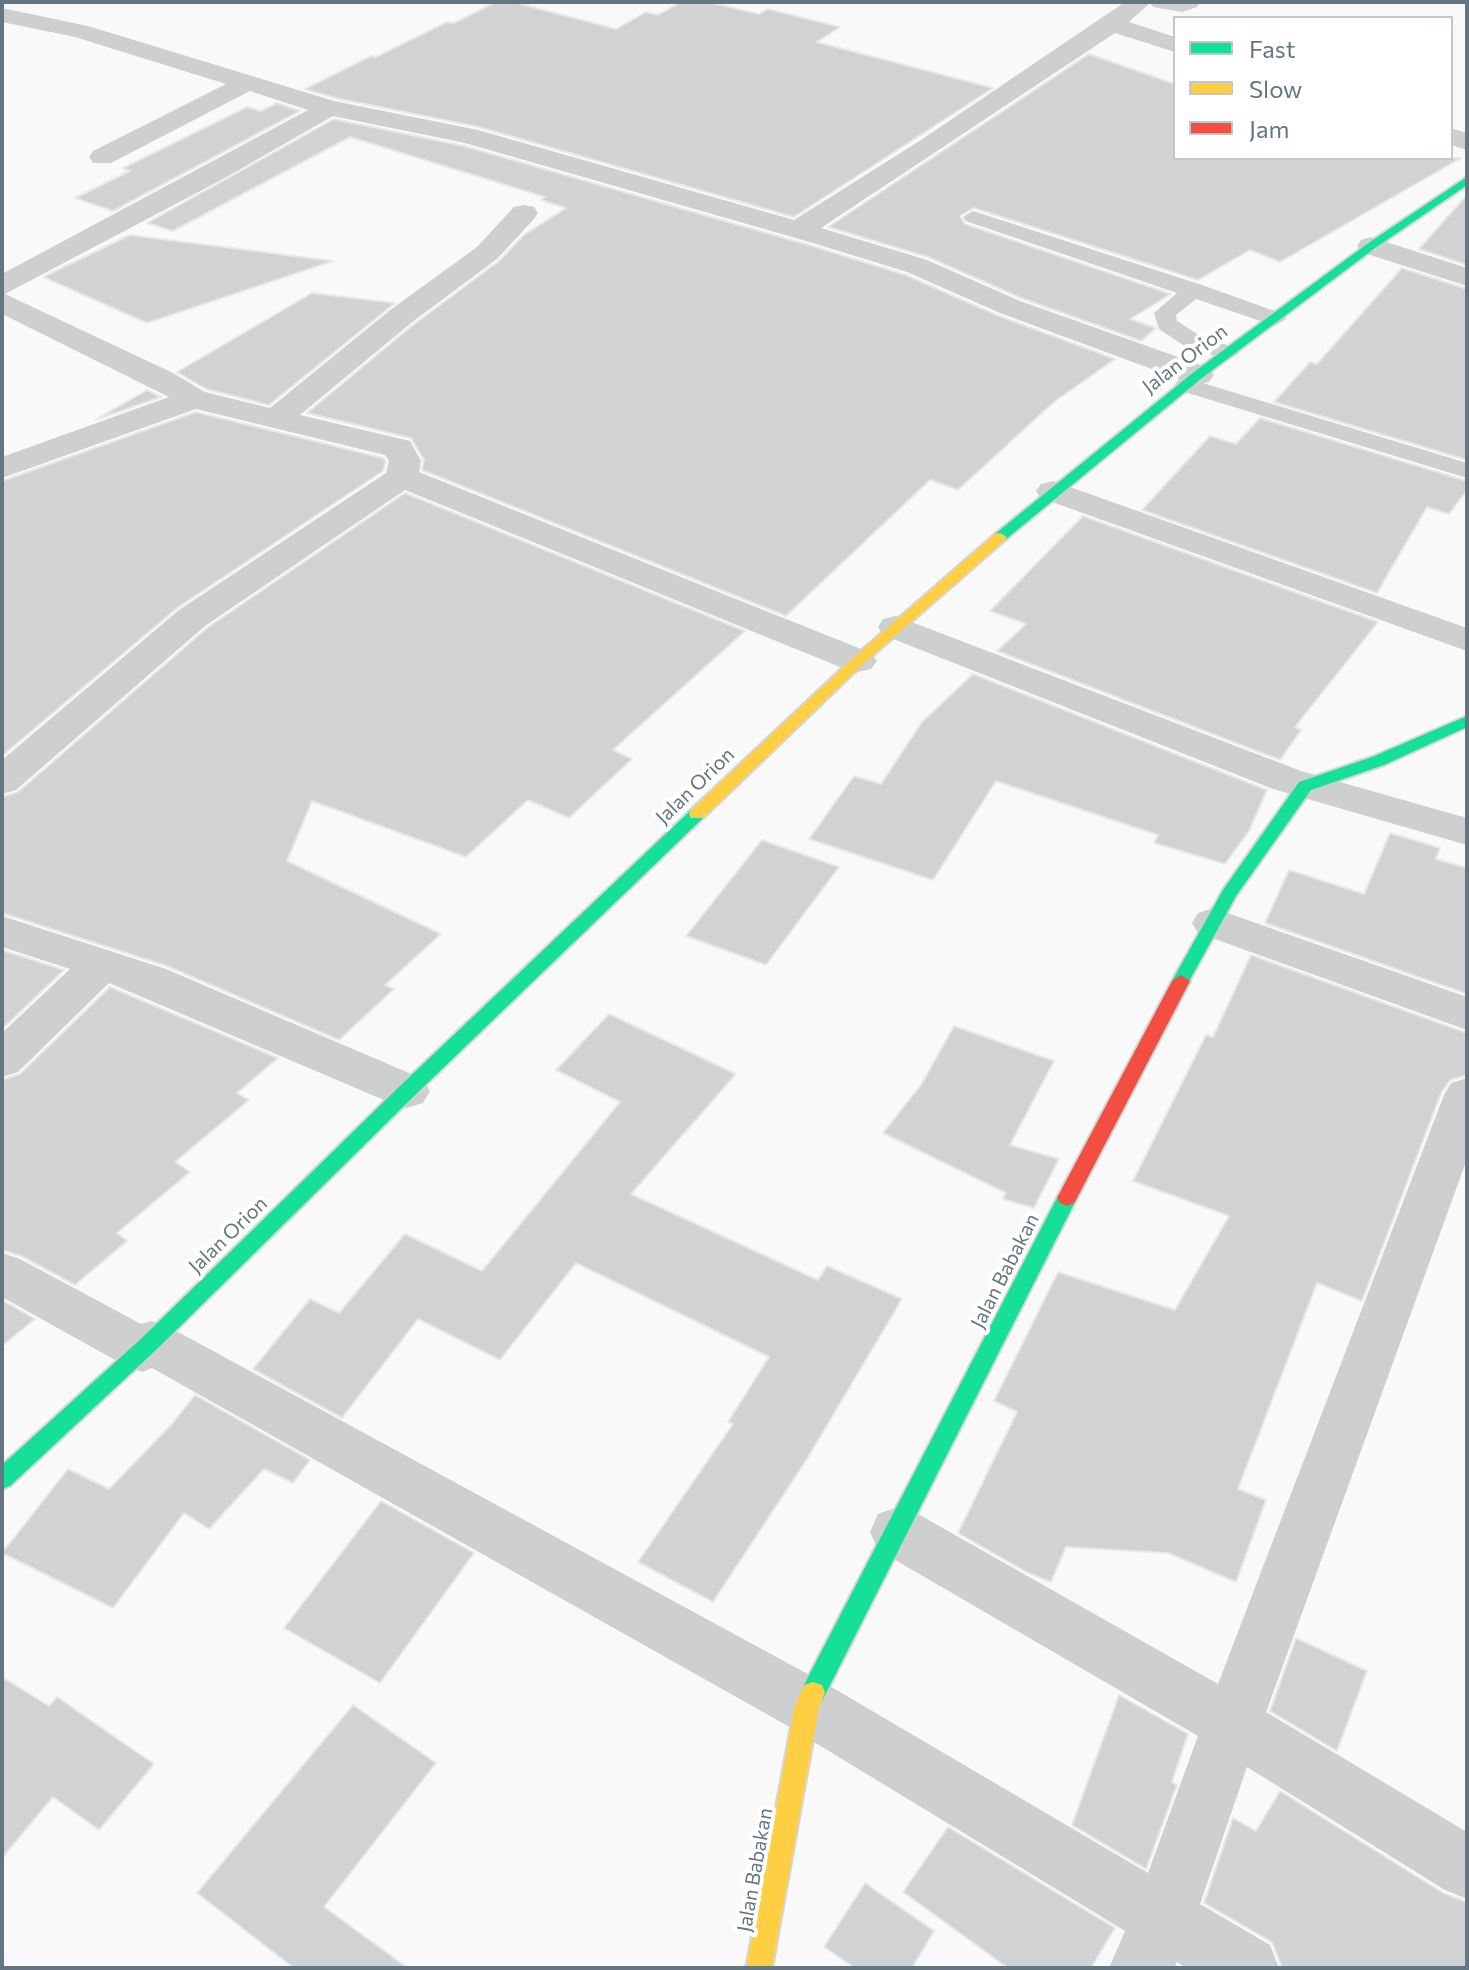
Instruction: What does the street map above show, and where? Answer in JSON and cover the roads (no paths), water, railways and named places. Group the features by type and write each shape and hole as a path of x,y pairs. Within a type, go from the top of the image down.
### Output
{"main road":[{"name":"Jalan Orion","path":"2,1479 147,1346 407,1091 896,627 1053,491 1192,380 1371,246 1467,180"},
{"path":"1283,777 1378,761 1467,721"},
{"name":"Jalan Babakan","path":"759,1968 807,1705 1133,1069 1229,894 1283,777"}],"street":[{"path":"798,230 1112,24 1139,2"},
{"path":"1161,2 1182,5 1189,2"},
{"path":"2,15 80,31 329,108 469,136 917,266 1192,380"},
{"path":"1112,24 1173,44"},
{"path":"102,157 249,82"},
{"path":"2,286 329,108"},
{"path":"276,419 400,317 487,253 524,213"},
{"path":"1371,246 1467,277"},
{"path":"2,302 62,334 162,380 194,399 398,448 405,461 402,477 192,618 2,781"},
{"path":"2,468 194,399"},
{"path":"402,477 858,661"},
{"path":"1053,491 1467,640"},
{"path":"896,627 1283,777 1467,832"},
{"path":"1213,923 1467,1014"},
{"path":"2,931 150,980 407,1091"},
{"path":"2,1060 102,964"},
{"path":"1152,1944 1467,1095"},
{"path":"2,1273 147,1346 807,1705 1152,1944 1247,1968"},
{"path":"898,1532 1232,1724 1467,1868"}],"lane":[{"path":"973,217 1275,319"},
{"path":"1194,290 1165,313 1167,324 1194,342 1228,353"},
{"path":"1192,380 1467,471"}]}
